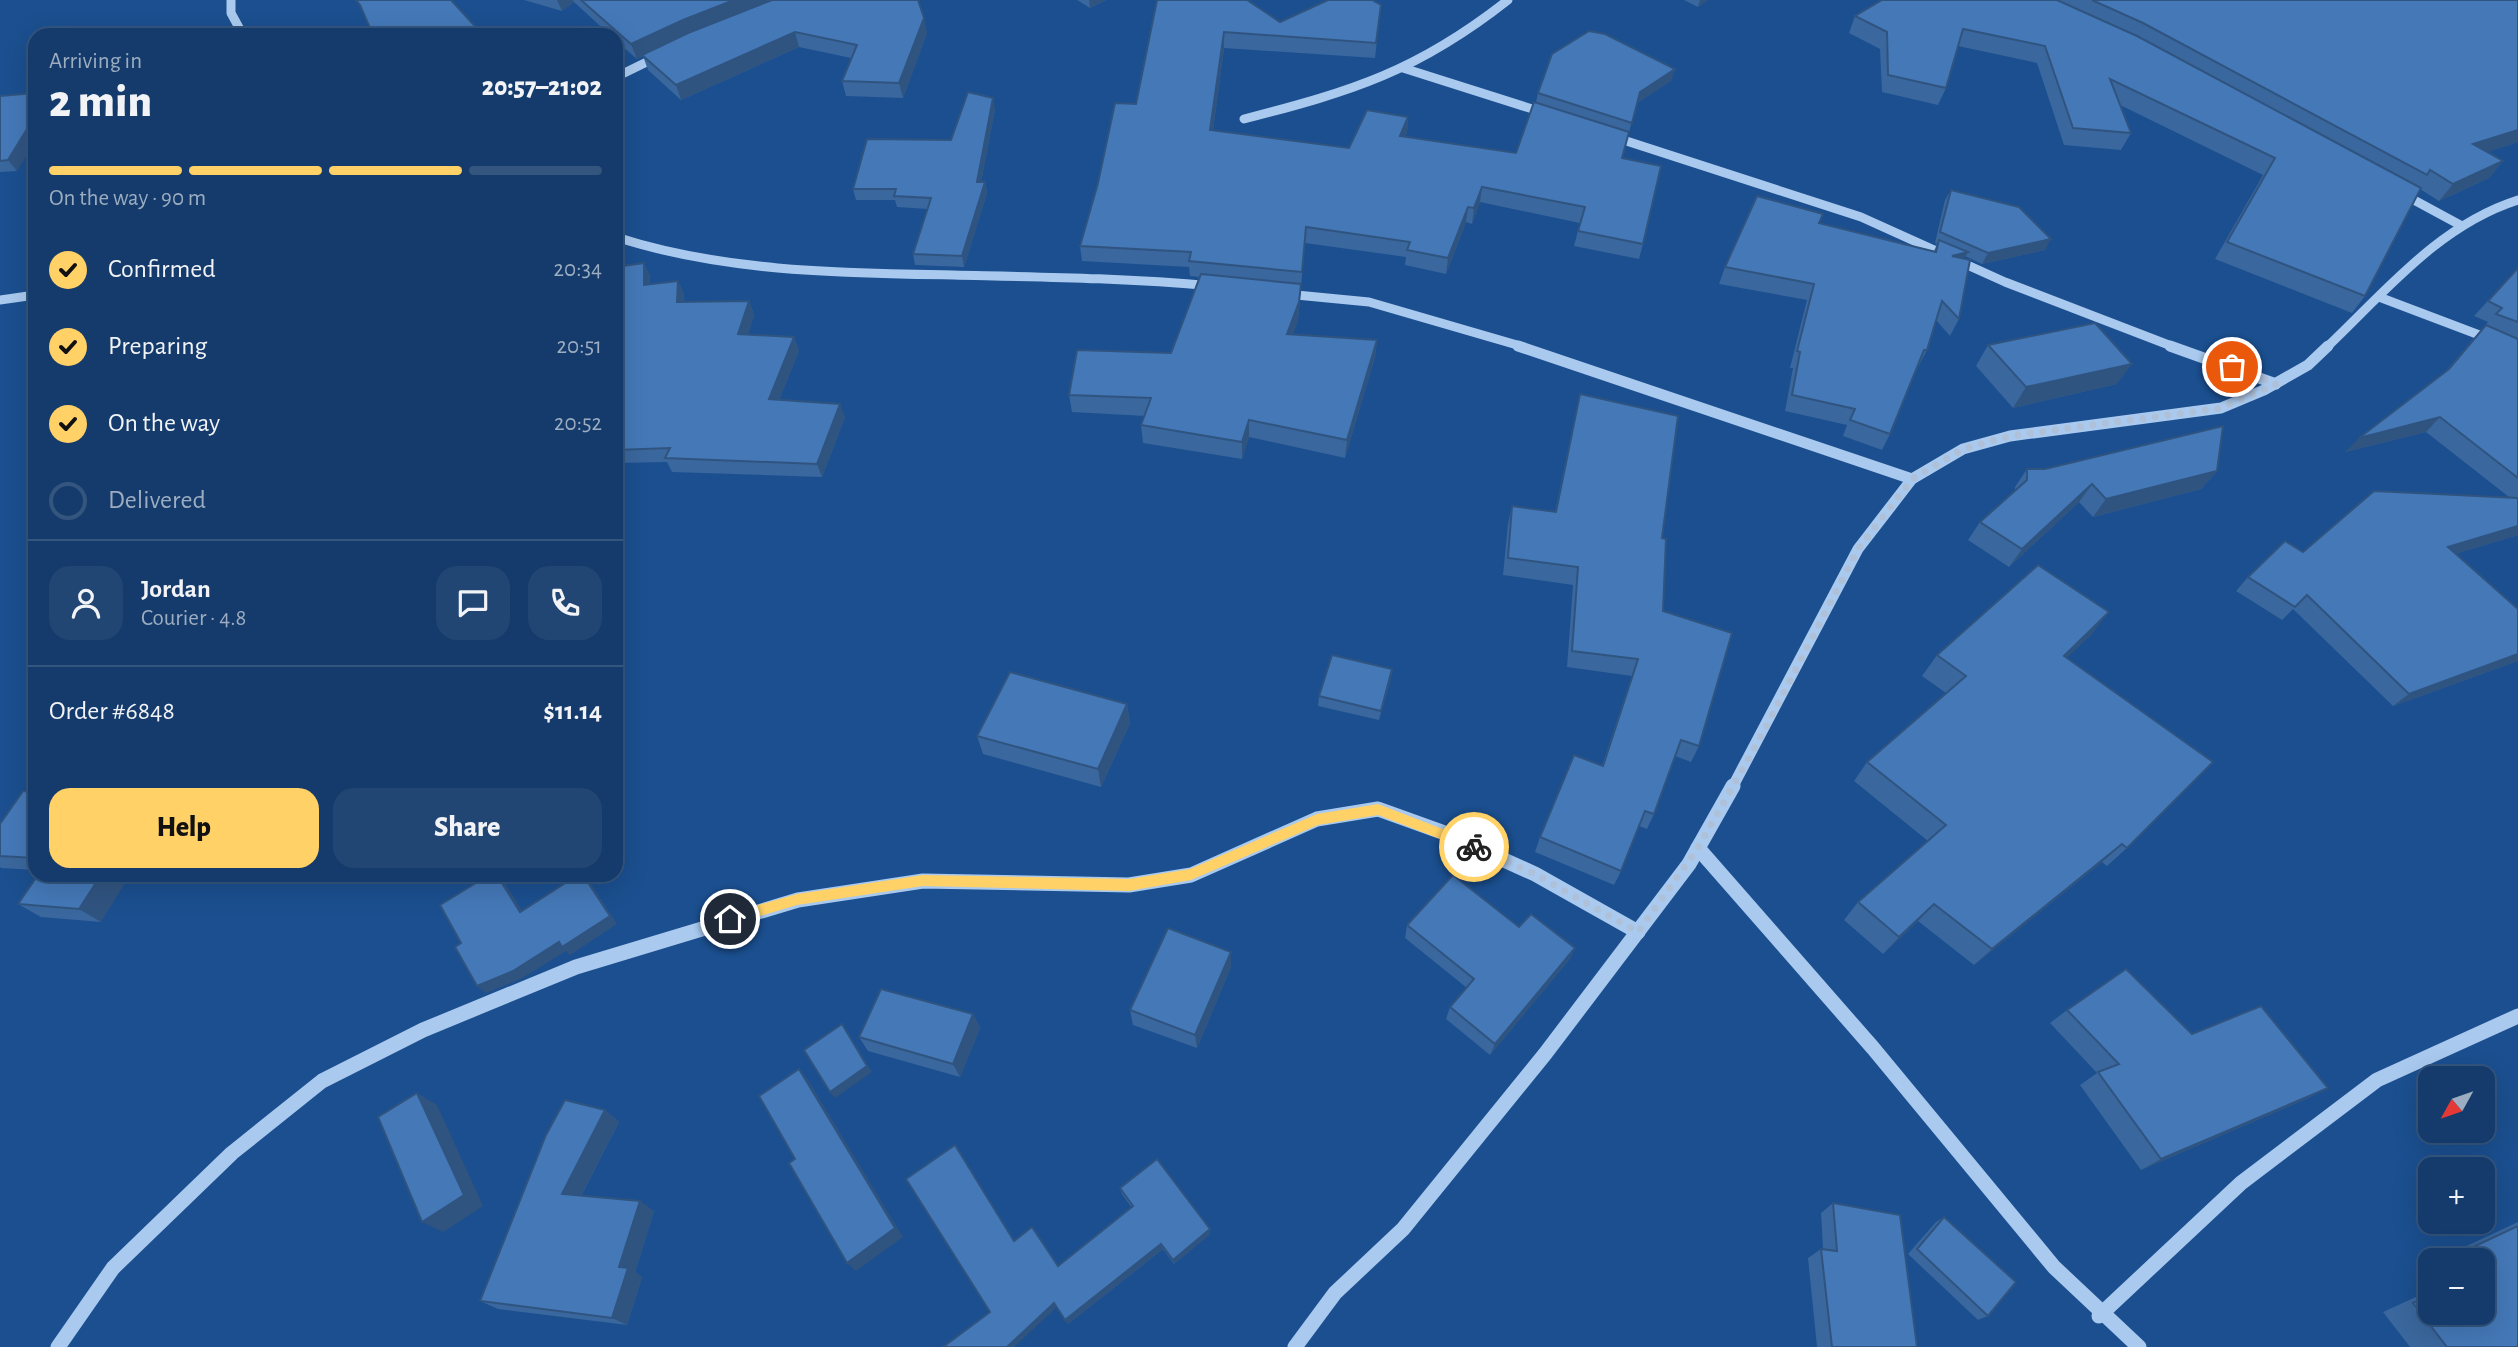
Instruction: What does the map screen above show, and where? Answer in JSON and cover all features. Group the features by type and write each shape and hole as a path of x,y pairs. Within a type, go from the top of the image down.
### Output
{"street":[{"path":"231,0 231,13 239,28"},
{"path":"1244,119 1348,92 1403,68 1463,36 1508,0"},
{"path":"623,74 666,53"},
{"path":"1403,68 1561,119"},
{"path":"1597,131 1861,217 2082,314 2276,384"},
{"path":"2393,189 2462,226"},
{"path":"1295,1347 1335,1293 1403,1229 1545,1054 1698,848 1765,729 1858,549 1912,479 1963,449 2010,436 2221,408 2276,384 2308,365 2445,235 2496,207 2518,200"},
{"path":"623,239 647,248 755,267 899,274 1157,280 1223,287"},
{"path":"1276,293 1369,302 1564,359 1912,479"},
{"path":"0,300 28,296"},
{"path":"2379,297 2518,350"},
{"path":"58,1347 113,1268 232,1153 322,1081 423,1030 576,967 797,900 923,880 1129,885 1191,875 1317,820 1378,810 1442,832 1535,874 1638,932"},
{"path":"1698,848 1869,1041 2027,1236 2099,1316 2139,1347"},
{"path":"2099,1316 2241,1183 2377,1080 2518,1016"}],"building":[{"path":"356,0 451,0 477,28 370,28"},
{"path":"581,0 734,0 631,44 623,37 623,28 613,28"},
{"path":"772,0 918,0 924,18 899,83 842,81 857,45 795,32 676,85 642,55 688,33"},
{"path":"1157,0 1247,0 1280,22 1328,0 1372,0 1381,5 1376,43 1224,32 1210,130 1349,148 1367,110 1408,117 1400,136 1516,153 1534,102 1629,132 1622,158 1661,166 1643,244 1578,231 1585,207 1482,187 1474,208 1468,207 1448,258 1407,250 1410,242 1306,227 1302,272 1189,261 1191,252 1080,246 1098,183 1115,103 1136,104"},
{"path":"1882,0 2057,0 2137,36 2421,188 2365,296 2227,242 2275,158 2110,79 2131,133 2073,128 2045,46 1963,29 1946,88 1888,75 1887,32 1855,16"},
{"path":"2092,0 2518,0 2518,130 2473,144 2503,161 2453,184 2430,170 2427,175 2143,23"},
{"path":"1589,31 1605,34 1675,69 1640,92 1632,123 1538,93 1552,54"},
{"path":"968,92 993,98 977,182 985,182 962,256 913,254 931,198 894,196 896,189 853,189 867,139 951,140"},
{"path":"28,94 28,127 8,160 0,161 0,96"},
{"path":"1951,190 2019,207 2051,239 1988,253 1940,232"},
{"path":"1757,196 1823,214 1819,223 1936,252 1939,240 1968,252 1952,256 1970,260 1959,319 1942,301 1927,350 1924,350 1890,434 1850,420 1855,409 1792,395 1800,352 1797,351 1814,284 1725,267"},
{"path":"644,263 644,285 678,281 677,302 749,301 738,334 794,337 769,399 840,404 817,464 665,458 670,448 623,450 623,266"},
{"path":"2518,268 2518,322 2496,314 2502,308 2488,301"},
{"path":"1201,274 1301,284 1299,302 1287,334 1377,340 1347,440 1249,420 1242,442 1141,425 1151,398 1069,395 1077,350 1171,353"},
{"path":"2095,323 2132,364 2026,387 1988,345"},
{"path":"2486,325 2518,339 2518,478 2440,417 2359,438 2449,369"},
{"path":"1580,394 1678,416 1662,538 1666,539 1663,611 1732,633 1699,746 1681,740 1654,814 1645,811 1621,871 1540,837 1574,755 1603,766 1638,659 1572,651 1578,567 1508,558 1512,506 1556,512"},
{"path":"2223,426 2217,471 2106,499 2092,484 2022,549 1980,522 2027,480 2027,469 2045,469"},
{"path":"2374,491 2518,498 2518,526 2448,547 2518,609 2518,654 2409,694 2307,595 2295,607 2248,577 2285,541 2303,552"},
{"path":"2038,565 2109,612 2064,656 2213,762 2127,848 2122,844 1992,949 1934,904 1899,937 1858,902 1946,825 1867,762 1966,676 1937,655"},
{"path":"1332,655 1392,669 1381,711 1319,696"},
{"path":"1010,672 1127,704 1098,769 977,736"},
{"path":"23,791 28,791 28,858 0,856 0,824"},
{"path":"1453,875 1519,927 1531,914 1575,948 1495,1044 1450,1007 1474,979 1407,925"},
{"path":"33,882 96,882 79,909 18,904"},
{"path":"478,882 501,882 520,912 567,882 588,882 610,916 562,947 559,942 513,971 477,986 455,947 461,943 440,905"},
{"path":"1168,928 1231,952 1195,1035 1130,1010"},
{"path":"2126,969 2192,1034 2261,1006 2328,1088 2161,1159 2098,1072 2119,1064 2067,1010"},
{"path":"881,989 973,1014 953,1064 859,1037"},
{"path":"842,1024 867,1066 830,1092 804,1050"},
{"path":"799,1069 895,1228 847,1263 789,1163 795,1159 759,1096"},
{"path":"417,1093 464,1195 422,1222 378,1117"},
{"path":"565,1100 605,1110 562,1194 640,1201 619,1267 628,1268 612,1318 480,1301 546,1135"},
{"path":"955,1145 1014,1241 1032,1227 1058,1266 1133,1206 1120,1188 1157,1159 1210,1229 1173,1260 1161,1244 1065,1320 1054,1303 1007,1347 943,1347 990,1312 906,1179"},
{"path":"1833,1203 1900,1215 1917,1347 1832,1347 1821,1249 1837,1251"},
{"path":"1944,1217 2016,1282 1988,1316 1917,1249"},
{"path":"2518,1226 2518,1347 2447,1347 2430,1325 2495,1325 2495,1248 2473,1247"}],"way so far":[{"path":"1474,847 1535,874 1638,932 1689,864 1765,729 1858,549 1912,479 1963,449 2010,436 2221,408 2276,384 2232,367"}],"route":[{"path":"730,919 797,900 923,880 1129,885 1191,875 1317,820 1378,810 1442,832 1474,847"}]}
